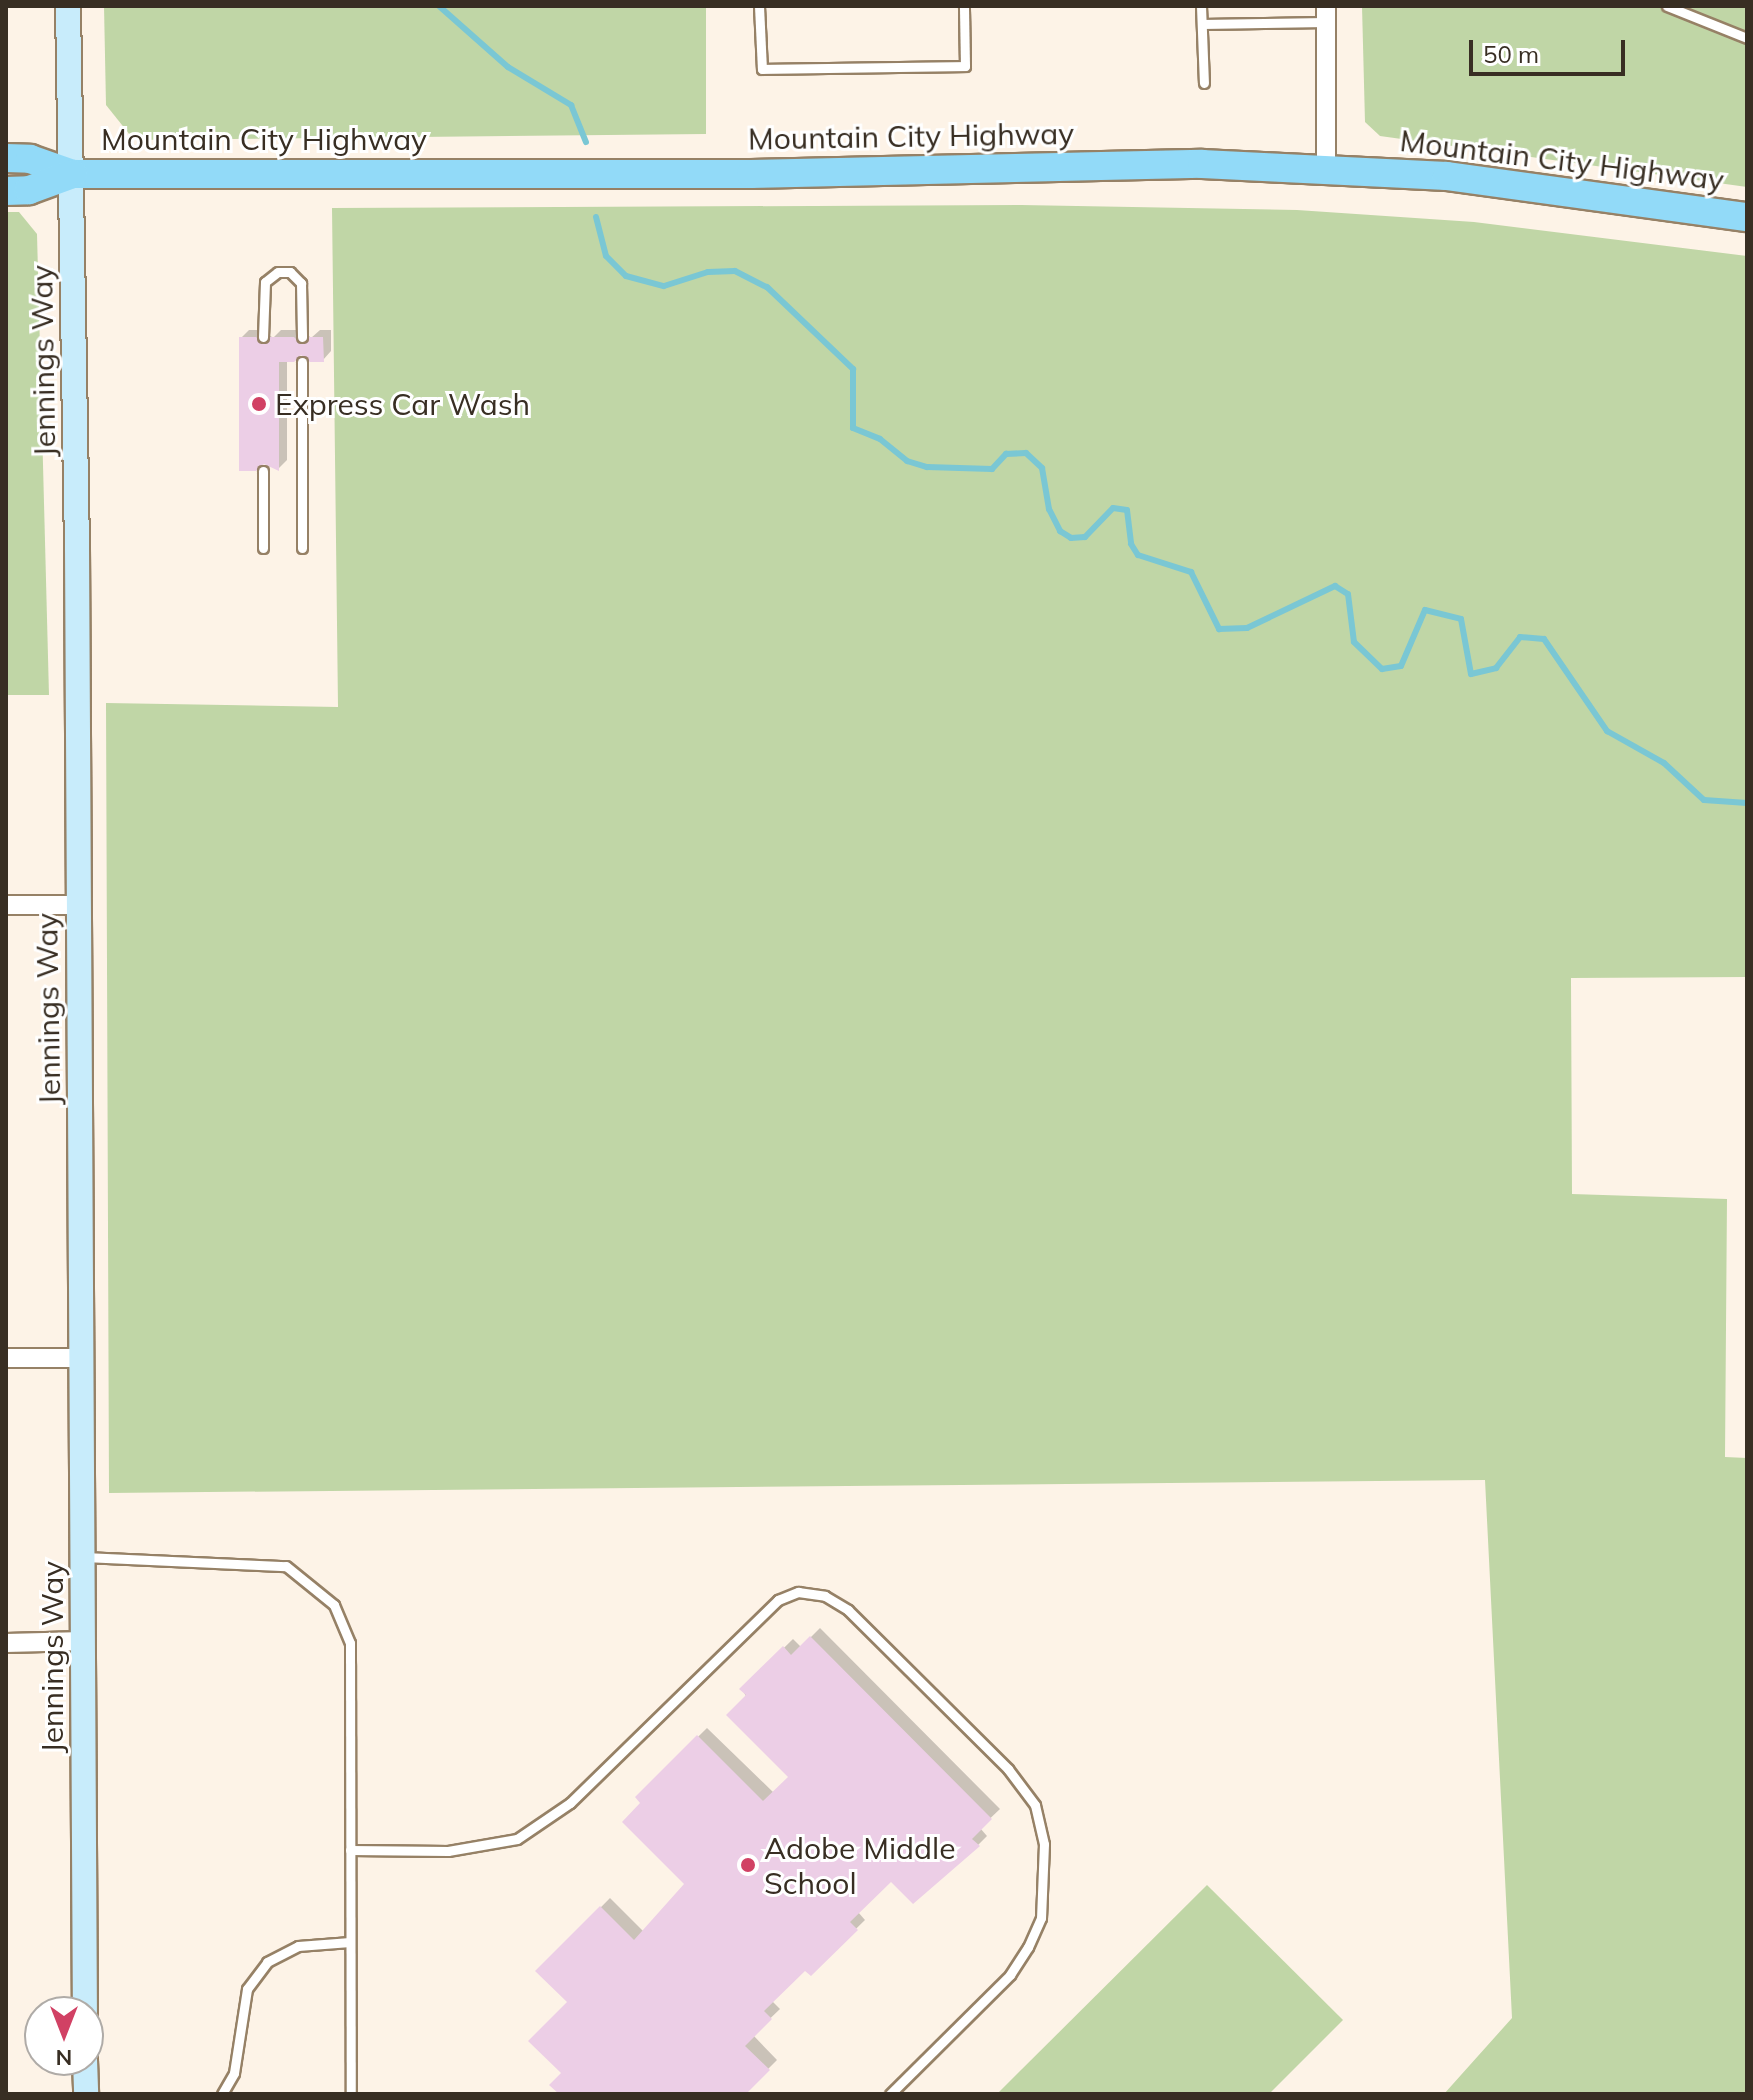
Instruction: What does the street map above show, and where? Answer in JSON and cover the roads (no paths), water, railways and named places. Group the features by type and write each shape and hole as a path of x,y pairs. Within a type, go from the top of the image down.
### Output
{"main road":[{"name":"Mountain City Highway","path":"6,158 30,159 73,174 751,174 1187,164 1447,176 1747,217"},
{"name":"Mountain City Highway","path":"6,191 29,190 73,174"}],"street":[{"name":"Jennings Way","path":"68,6 73,174 85,1996"},
{"path":"1326,14 1326,169"},
{"path":"6,905 79,905"},
{"path":"6,1358 83,1358"},
{"path":"6,1643 84,1641"}],"lane":[{"path":"759,6 762,69 965,66 964,6"},
{"path":"1201,6 1204,83"},
{"path":"1667,6 1747,38"},
{"path":"1202,24 1326,14"},
{"path":"263,337 265,282 285,272 301,283 302,337"},
{"path":"302,362 302,548"},
{"path":"263,471 263,548"},
{"path":"84,1557 286,1566 334,1605 350,1643 351,2094"},
{"path":"350,1850 448,1851 517,1839 570,1803 778,1600 798,1592 825,1596 848,1610 1008,1769 1035,1805 1044,1844 1044,1895 1028,1947 1010,1975 890,2094"},
{"path":"222,2094 234,2073 247,1989 267,1962 298,1946 350,1942"}],"waterway":[{"path":"439,6 508,67 571,105 586,142"},
{"path":"596,217 606,256 626,276 664,286 708,272 735,271 767,287 853,369 853,428 880,439 907,461 927,467 992,469 1006,454 1026,453 1042,468 1049,509 1060,531 1071,538 1085,537 1113,508 1127,510 1131,544 1138,555 1191,572 1219,629 1247,628 1335,586 1348,594 1354,642 1382,669 1401,666 1425,610 1461,619 1471,674 1496,668 1520,637 1544,639 1607,731 1664,763 1704,800 1747,803"}],"place":[{"name":"Express Car Wash","path":"259,404"},
{"name":"Adobe Middle School","path":"748,1865"}]}
